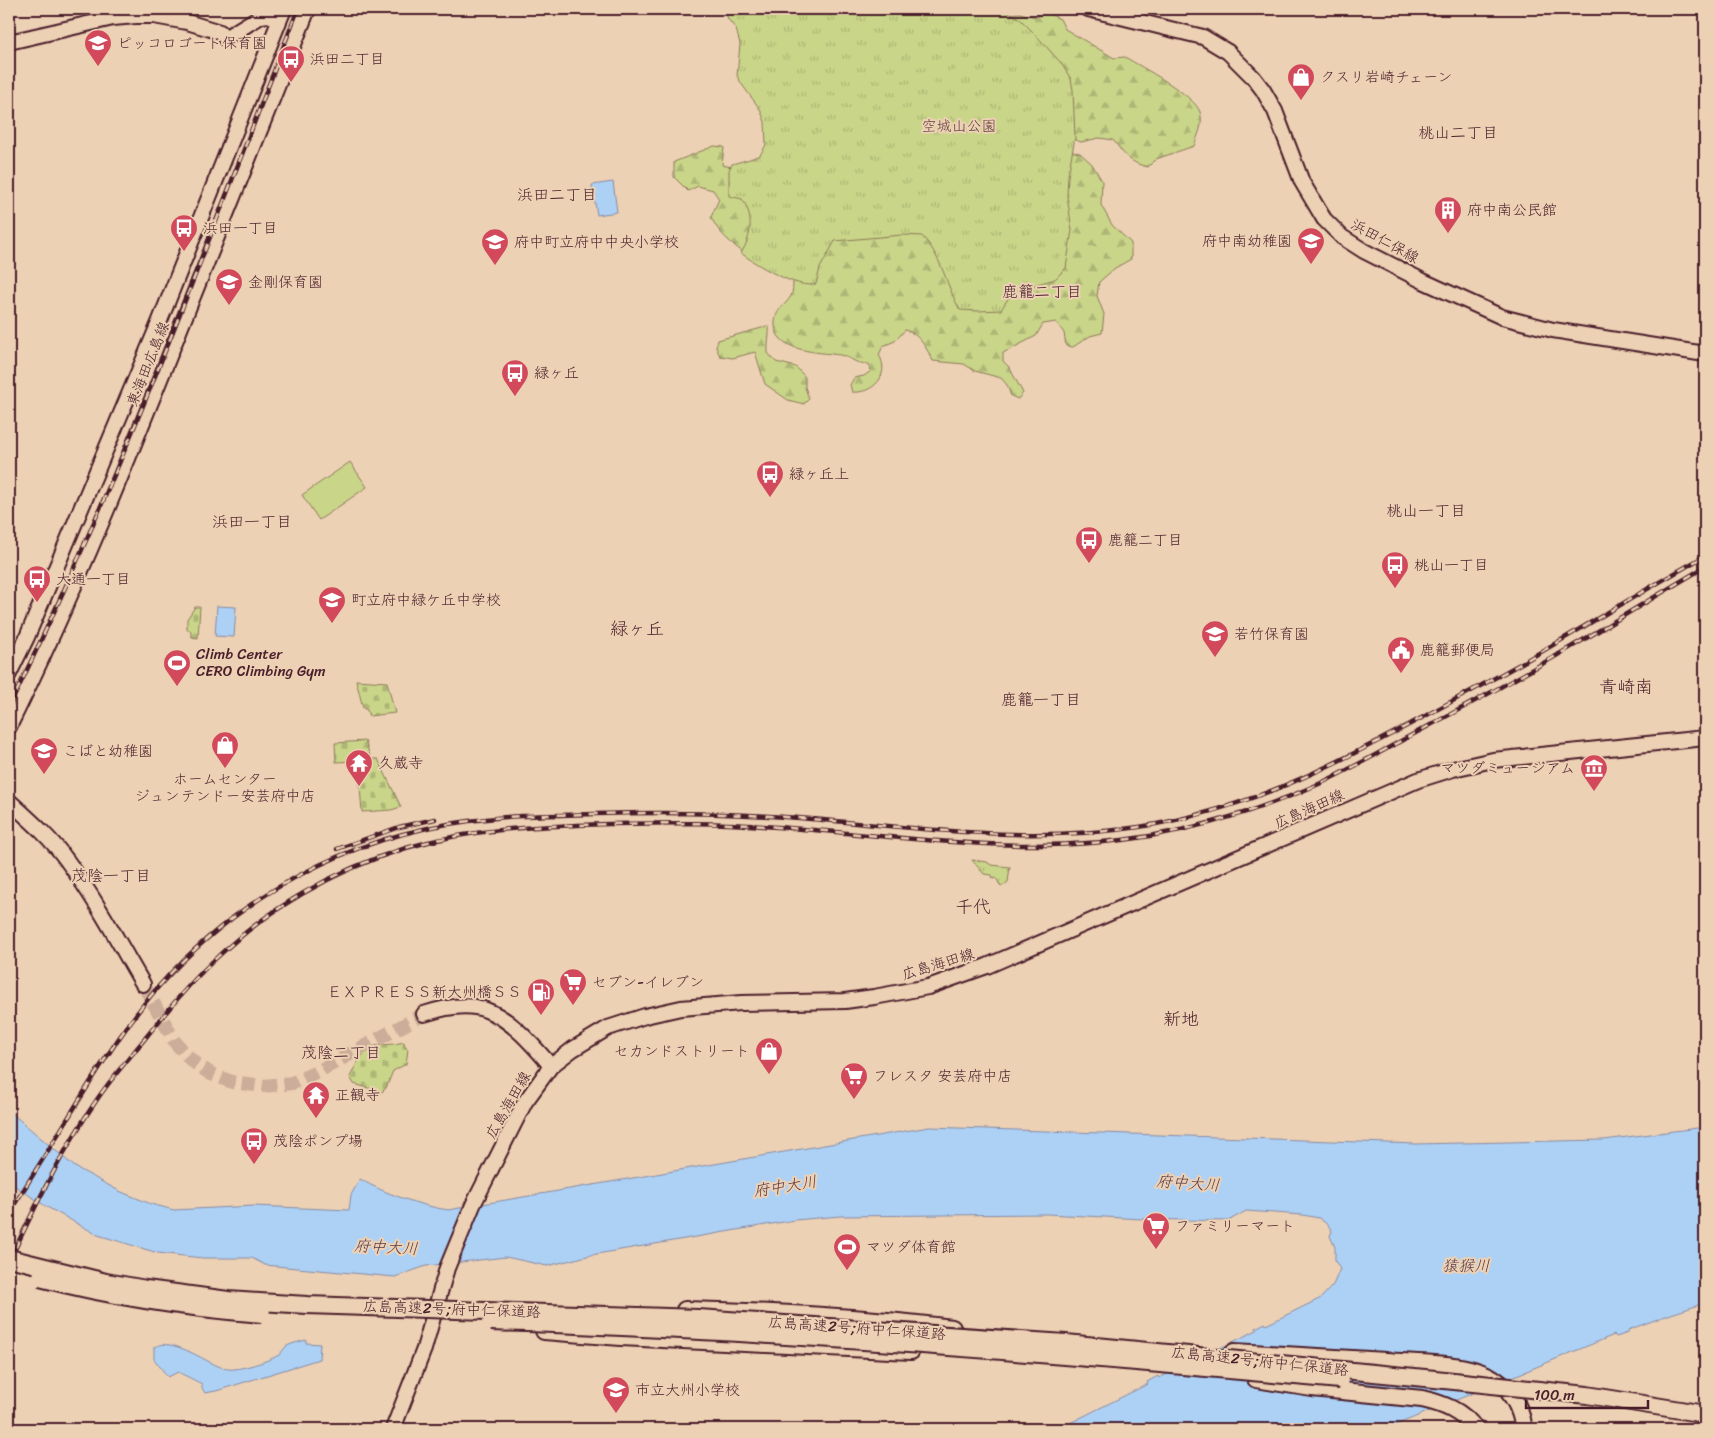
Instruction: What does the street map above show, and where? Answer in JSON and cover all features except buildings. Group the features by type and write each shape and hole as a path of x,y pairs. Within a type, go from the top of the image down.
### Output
{"highway":[{"name":"広島高速2号;府中仁保道路","path":"9,1258 66,1273 146,1289 258,1302 698,1318 1122,1354 1705,1415"},
{"name":"広島高速2号;府中仁保道路","path":"9,1269 104,1293 188,1307 238,1312 694,1330 1066,1349"},
{"path":"493,1304 744,1311 886,1320 1066,1349"},
{"path":"502,1329 885,1351 1066,1349"},
{"path":"1122,1354 1312,1388 1422,1399 1451,1408 1464,1416 1475,1429"},
{"path":"1122,1354 1316,1356 1470,1370 1496,1381 1507,1390 1515,1401 1524,1429"}],"main road":[{"name":"東海田広島線","path":"9,728 30,684 130,453 308,9"},
{"name":"浜田仁保線","path":"1088,9 1202,37 1228,52 1246,69 1263,90 1277,115 1302,182 1324,219 1342,237 1364,251 1502,317 1553,330 1705,354"},
{"name":"東海田広島線","path":"9,674 27,637 154,337 282,14"},
{"path":"9,42 112,18 136,16 154,16 187,22 220,32 225,38 261,16 282,14"},
{"name":"広島海田線","path":"393,1429 424,1349 447,1268 473,1205 525,1102 551,1066 573,1048 608,1028 645,1016 681,1008 741,1003 845,1001 902,993 948,981 1003,960 1418,780 1453,769 1493,760 1705,738"},
{"path":"9,801 28,817 67,860 93,899 143,984"},
{"path":"424,1014 460,1006 484,1009 499,1016 511,1026 551,1066"}],"green space":[{"name":"空城山公園","path":"724,9 952,9 1008,12 1020,19 1061,63 1071,79 1075,137 1068,176 1067,196 1072,230 1066,268 1055,279 1017,290 1009,297 1001,310 978,311 960,310 939,262 922,236 902,235 835,241 820,268 816,284 808,285 777,275 741,253 749,233 750,219 742,199 729,196 729,170 732,164 760,155 766,145 765,122 760,109 737,76 740,44 736,29 728,19"},
{"path":"1020,13 1035,17 1047,13 1060,19 1065,29 1114,58 1125,57 1178,90 1196,105 1200,112 1201,125 1194,146 1156,159 1148,167 1132,161 1113,140 1099,138 1081,142 1068,137 1001,14"},
{"path":"714,146 724,147 722,165 732,167 1062,150 1080,153 1092,164 1102,181 1101,205 1112,225 1131,243 1131,259 1115,268 1099,282 1097,296 1104,314 1102,333 1090,336 1073,347 1066,346 1064,333 1056,322 1043,324 1036,336 1003,353 1003,361 1009,367 1023,393 1018,399 1011,396 1007,385 1001,378 975,371 964,364 933,361 918,338 905,330 895,341 883,346 879,355 883,369 878,382 867,390 852,392 850,385 854,378 864,376 871,371 869,364 859,363 840,355 799,349 781,339 776,332 775,321 779,310 791,296 793,280 758,262 736,247 717,228 711,217 719,199 713,190 698,186 688,191 674,177 674,162"},
{"path":"769,326 768,353 776,362 796,367 805,377 805,387 809,399 804,404 788,400 765,384 755,352 733,358 720,356 716,347 718,340"},
{"path":"350,462 367,487 319,520 302,495"},
{"path":"195,607 200,607 198,638 192,637 190,630 187,630 187,619"},
{"path":"356,680 387,682 395,713 369,716 367,710 363,708"},
{"path":"365,741 371,759 378,759 401,807 391,810 362,812 358,761 336,762 335,743"},
{"path":"972,860 1010,867 1008,882 1001,887 996,878 993,879 992,875 984,874"},
{"path":"404,1042 405,1047 408,1049 406,1064 393,1071 386,1088 382,1092 354,1084 350,1077 366,1051 375,1046"}],"water":[{"path":"613,182 617,212 597,215 592,185"},
{"path":"217,606 236,607 234,637 215,636"},
{"path":"9,1111 75,1167 119,1191 151,1204 174,1210 254,1206 349,1210 351,1195 360,1179 402,1198 448,1210 929,1127 1416,1144 1604,1140 1705,1127 1705,1303 1628,1330 1628,1333 1616,1337 1614,1335 1386,1429 1058,1429 1148,1384 1147,1382 1158,1376 1159,1378 1257,1330 1256,1328 1265,1323 1266,1325 1321,1298 1333,1285 1340,1269 1335,1261 1335,1247 1330,1236 1332,1231 1328,1225 1319,1218 1303,1215 1246,1211 1228,1221 1047,1214 840,1216 795,1220 591,1255 547,1266 506,1257 426,1266 395,1277 265,1265 252,1258 202,1258 158,1253 98,1235 47,1207 9,1182"},
{"path":"306,1340 306,1343 320,1344 319,1359 205,1393 202,1384 178,1372 168,1377 154,1359 154,1347 171,1345 191,1352 219,1366 232,1369 268,1360 279,1355 287,1346"}],"tunnel":[{"path":"143,984 175,1042 191,1060 211,1074 232,1082 264,1086 292,1083 319,1071 424,1014"}],"railway":[{"path":"9,707 50,622 125,449 196,274 298,9"},
{"path":"9,1213 111,1049 159,986 190,954 224,924 261,898 299,875 339,856 381,840 425,829 485,819 532,816 646,813 723,814 1012,834 1097,832 1139,827 1179,819 1253,798 1357,752 1517,666 1705,556"},
{"path":"9,1262 50,1178 85,1117 110,1082 178,998 212,962 255,925 327,880 379,857 431,841 482,832 610,824 694,823 756,825 964,843 1010,845 1057,845 1103,842 1172,832 1257,808 1319,784 1527,672 1705,567"},
{"path":"337,849 399,827 435,819"}],"place":[{"name":"ピッコロゴード保育園","path":"98,67"},
{"name":"浜田二丁目","path":"291,83"},
{"name":"クスリ岩崎チェーン","path":"1301,101"},
{"name":"府中南公民館","path":"1448,234"},
{"name":"浜田一丁目","path":"184,252"},
{"name":"府中南幼稚園","path":"1311,265"},
{"name":"府中町立府中中央小学校","path":"495,266"},
{"name":"金剛保育園","path":"229,306"},
{"name":"緑ヶ丘","path":"515,397"},
{"name":"緑ヶ丘上","path":"770,498"},
{"name":"鹿籠二丁目","path":"1089,564"},
{"name":"桃山一丁目","path":"1395,589"},
{"name":"大通一丁目","path":"37,603"},
{"name":"町立府中緑ケ丘中学校","path":"332,624"},
{"name":"若竹保育園","path":"1215,658"},
{"name":"鹿籠郵便局","path":"1401,674"},
{"name":"Climb Center CERO Climbing Gym","path":"177,687"},
{"name":"ホームセンター ジュンテンドー安芸府中店","path":"225,769"},
{"name":"こばと幼稚園","path":"44,775"},
{"name":"久蔵寺","path":"359,787"},
{"name":"マツダミュージアム","path":"1594,792"},
{"name":"セブン-イレブン","path":"573,1006"},
{"name":"ＥＸＰＲＥＳＳ新大州橋ＳＳ","path":"541,1016"},
{"name":"セカンドストリート","path":"769,1075"},
{"name":"フレスタ 安芸府中店","path":"854,1100"},
{"name":"正観寺","path":"316,1119"},
{"name":"茂陰ポンプ場","path":"254,1165"},
{"name":"ファミリーマート","path":"1156,1250"},
{"name":"マツダ体育館","path":"847,1271"},
{"name":"市立大州小学校","path":"616,1414"}],"district":[{"name":"桃山二丁目","path":"1458,132"},
{"name":"浜田二丁目","path":"557,194"},
{"name":"鹿籠二丁目","path":"1042,291"},
{"name":"桃山一丁目","path":"1426,510"},
{"name":"浜田一丁目","path":"252,521"},
{"name":"緑ヶ丘","path":"637,629"},
{"name":"青崎南","path":"1626,687"},
{"name":"鹿籠一丁目","path":"1041,699"},
{"name":"茂陰一丁目","path":"111,875"},
{"name":"千代","path":"973,907"},
{"name":"新地","path":"1181,1019"},
{"name":"茂陰二丁目","path":"341,1052"}],"water label":[{"name":"府中大川","path":"1188,1183"},
{"name":"府中大川","path":"785,1186"},
{"name":"府中大川","path":"386,1247"},
{"name":"猿猴川","path":"1466,1265"}]}
